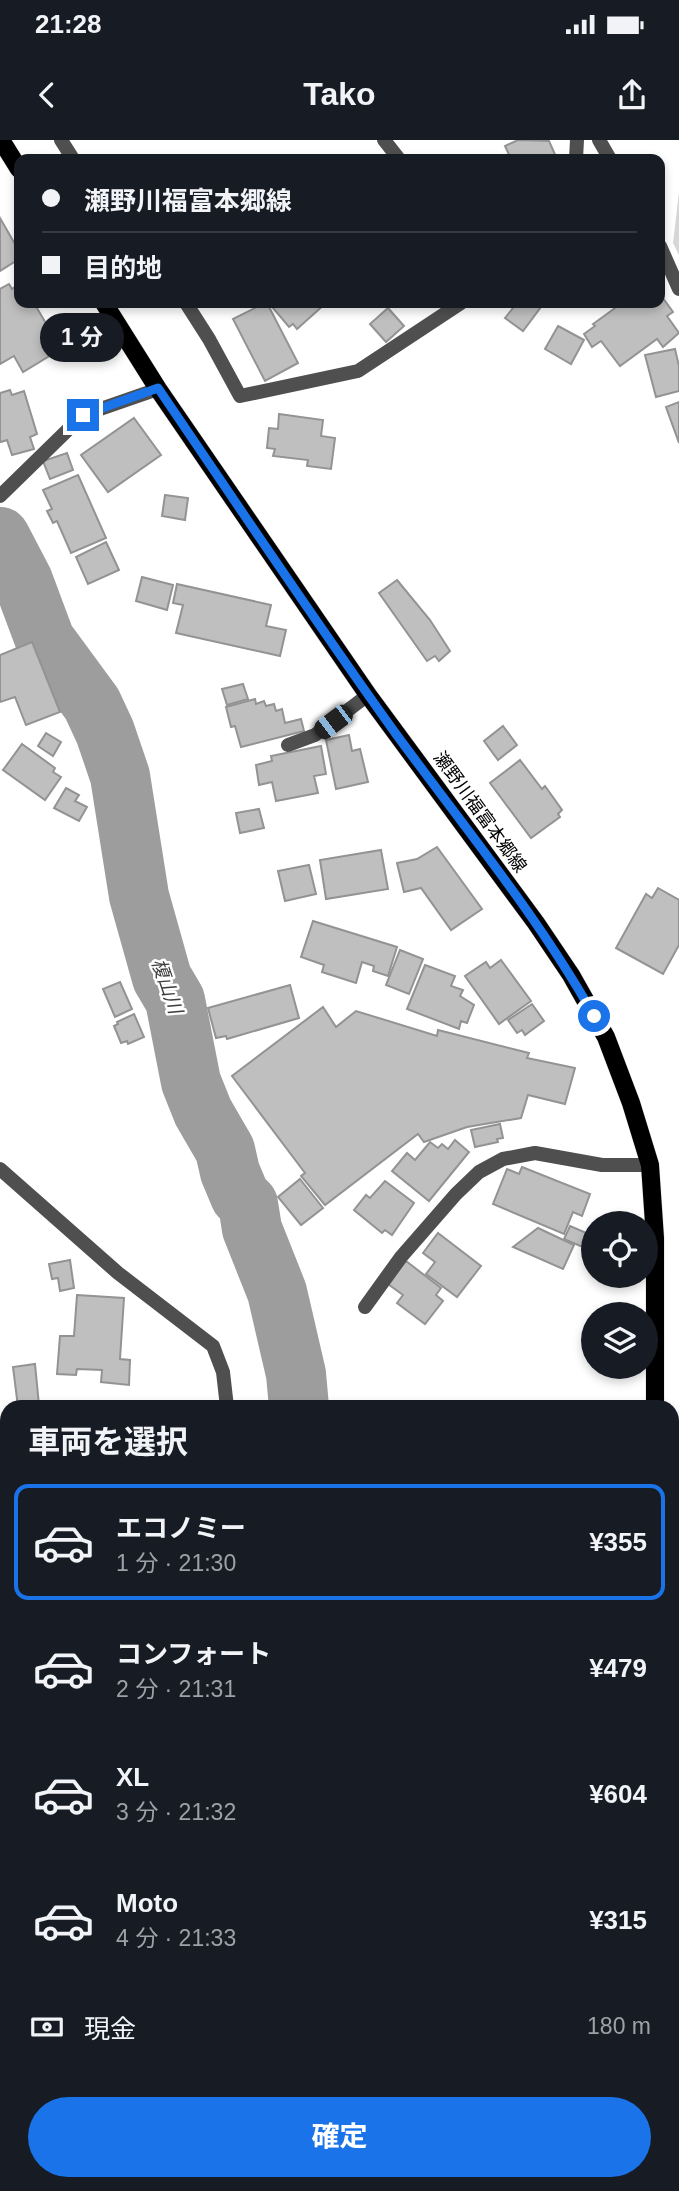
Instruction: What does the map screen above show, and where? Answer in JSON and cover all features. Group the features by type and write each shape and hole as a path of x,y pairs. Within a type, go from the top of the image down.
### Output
{"main road":[{"path":"1,140 14,161"},
{"name":"瀬野川福富本郷線","path":"107,308 158,388 368,695 536,923 571,975 606,1037 650,1165 655,1238 655,1400"}],"street":[{"path":"384,140 395,154"},
{"path":"665,257 679,289"},
{"path":"189,308 240,396 358,371 450,308"},
{"path":"0,496 83,415 158,388"},
{"path":"288,745 315,735 368,695"},
{"path":"365,1307 401,1257 456,1194 479,1172 503,1159 535,1153 602,1165 650,1165"},
{"path":"0,1169 118,1273 214,1346 223,1372 226,1400"}],"shaded area":[{"path":"679,192 679,255 673,243"}],"building":[{"path":"518,140 549,141 555,154 509,154 505,146"},
{"path":"0,218 14,242 14,262 0,271"},
{"path":"9,284 12,289 14,288 14,308 37,308 61,349 23,372 14,356 0,364 0,289"},
{"path":"665,301 673,312 667,316 679,333 663,347 657,339 620,366 601,341 592,347 584,334 595,326 593,324 615,308 665,308"},
{"path":"255,308 270,308 298,363 265,381 233,319"},
{"path":"273,308 320,308 297,329 293,324 289,327"},
{"path":"388,308 404,326 386,342 370,324"},
{"path":"513,308 540,308 523,331 505,318"},
{"path":"558,326 584,340 571,364 545,349"},
{"path":"675,349 679,366 679,391 656,397 645,355"},
{"path":"10,390 12,395 24,391 37,434 30,437 34,449 12,455 7,440 0,440 0,393"},
{"path":"679,402 679,443 666,407"},
{"path":"279,414 323,420 321,436 335,438 331,469 307,466 308,460 273,456 275,449 267,448 269,428 278,429"},
{"path":"134,418 161,455 108,492 81,455"},
{"path":"67,453 73,470 50,479 43,461"},
{"path":"78,475 106,538 71,553 57,521 53,523 47,511 52,509 43,490"},
{"path":"165,495 188,498 185,520 162,516"},
{"path":"106,542 119,570 88,584 76,557"},
{"path":"142,577 173,585 167,610 136,601"},
{"path":"397,580 430,620 450,651 439,661 435,656 427,661 379,593"},
{"path":"177,584 271,605 266,626 286,630 280,656 176,633 183,605 173,603"},
{"path":"32,642 60,712 26,725 15,697 0,702 0,655"},
{"path":"243,684 248,699 227,705 222,689"},
{"path":"255,699 256,704 264,701 266,706 274,704 276,711 282,709 285,723 301,719 304,731 241,747 235,726 231,727 226,707"},
{"path":"503,726 517,745 498,760 484,741"},
{"path":"46,733 61,742 53,756 38,746"},
{"path":"349,735 352,751 360,749 368,782 336,789 326,740"},
{"path":"22,744 55,768 53,772 61,777 45,800 3,770"},
{"path":"321,746 326,774 314,776 318,793 276,801 272,782 259,785 256,765 272,761 271,756"},
{"path":"520,760 542,789 545,786 562,810 558,814 560,817 531,838 490,783"},
{"path":"66,788 79,795 75,801 87,807 79,821 54,808"},
{"path":"259,809 264,828 240,833 236,813"},
{"path":"437,847 482,909 451,930 421,888 404,892 397,863 417,859"},
{"path":"381,850 388,889 326,899 320,860"},
{"path":"309,865 316,894 285,901 278,871"},
{"path":"658,888 679,900 679,945 663,974 616,948 646,894 652,898"},
{"path":"313,921 397,947 388,976 373,971 374,966 362,962 356,983 322,972 324,965 301,957"},
{"path":"400,950 423,959 409,994 386,985"},
{"path":"501,960 531,1001 499,1024 465,976 486,962 490,968"},
{"path":"425,965 455,976 451,986 463,990 460,996 474,1005 467,1023 461,1021 459,1029 407,1009"},
{"path":"120,982 132,1009 115,1017 103,989"},
{"path":"290,985 299,1018 227,1039 226,1036 216,1038 208,1008"},
{"path":"532,1004 544,1021 525,1035 522,1030 517,1033 508,1020"},
{"path":"323,1007 336,1027 356,1011 437,1036 438,1030 529,1053 527,1058 575,1068 565,1104 528,1095 521,1118 467,1127 424,1142 418,1134 325,1205 301,1176 305,1173 232,1076"},
{"path":"134,1014 144,1037 128,1044 127,1041 121,1043 114,1026"},
{"path":"500,1124 503,1138 497,1139 498,1142 475,1147 471,1130"},
{"path":"455,1140 469,1152 429,1201 392,1171 407,1153 415,1160 430,1142 438,1148 442,1144 448,1149"},
{"path":"522,1167 590,1194 581,1216 573,1212 564,1234 493,1204 507,1169 519,1174"},
{"path":"300,1179 323,1208 301,1225 278,1197"},
{"path":"385,1181 414,1203 392,1235 385,1230 382,1233 354,1210 366,1195 370,1198"},
{"path":"570,1226 581,1231 581,1246 564,1239"},
{"path":"538,1228 574,1245 563,1269 513,1247"},
{"path":"438,1233 481,1266 457,1297 426,1274 435,1262 423,1253"},
{"path":"70,1260 74,1288 60,1291 58,1278 52,1279 49,1264"},
{"path":"406,1261 441,1288 436,1295 443,1301 425,1324 397,1303 403,1295 388,1284"},
{"path":"77,1295 124,1298 120,1359 130,1360 129,1385 101,1382 102,1370 77,1369 76,1375 57,1374 60,1336 74,1336"},
{"path":"35,1364 39,1400 17,1400 13,1367"}],"waterway":[{"name":"榎山川","path":"0,537 23,581 45,640 92,704 105,732 120,776 139,896 162,978 175,1000 191,1082 203,1112 225,1150 240,1196 248,1204 252,1229 277,1292 296,1374 298,1400"}],"route":[{"path":"83,415 158,388 368,695 536,923 571,975 594,1016"}]}
